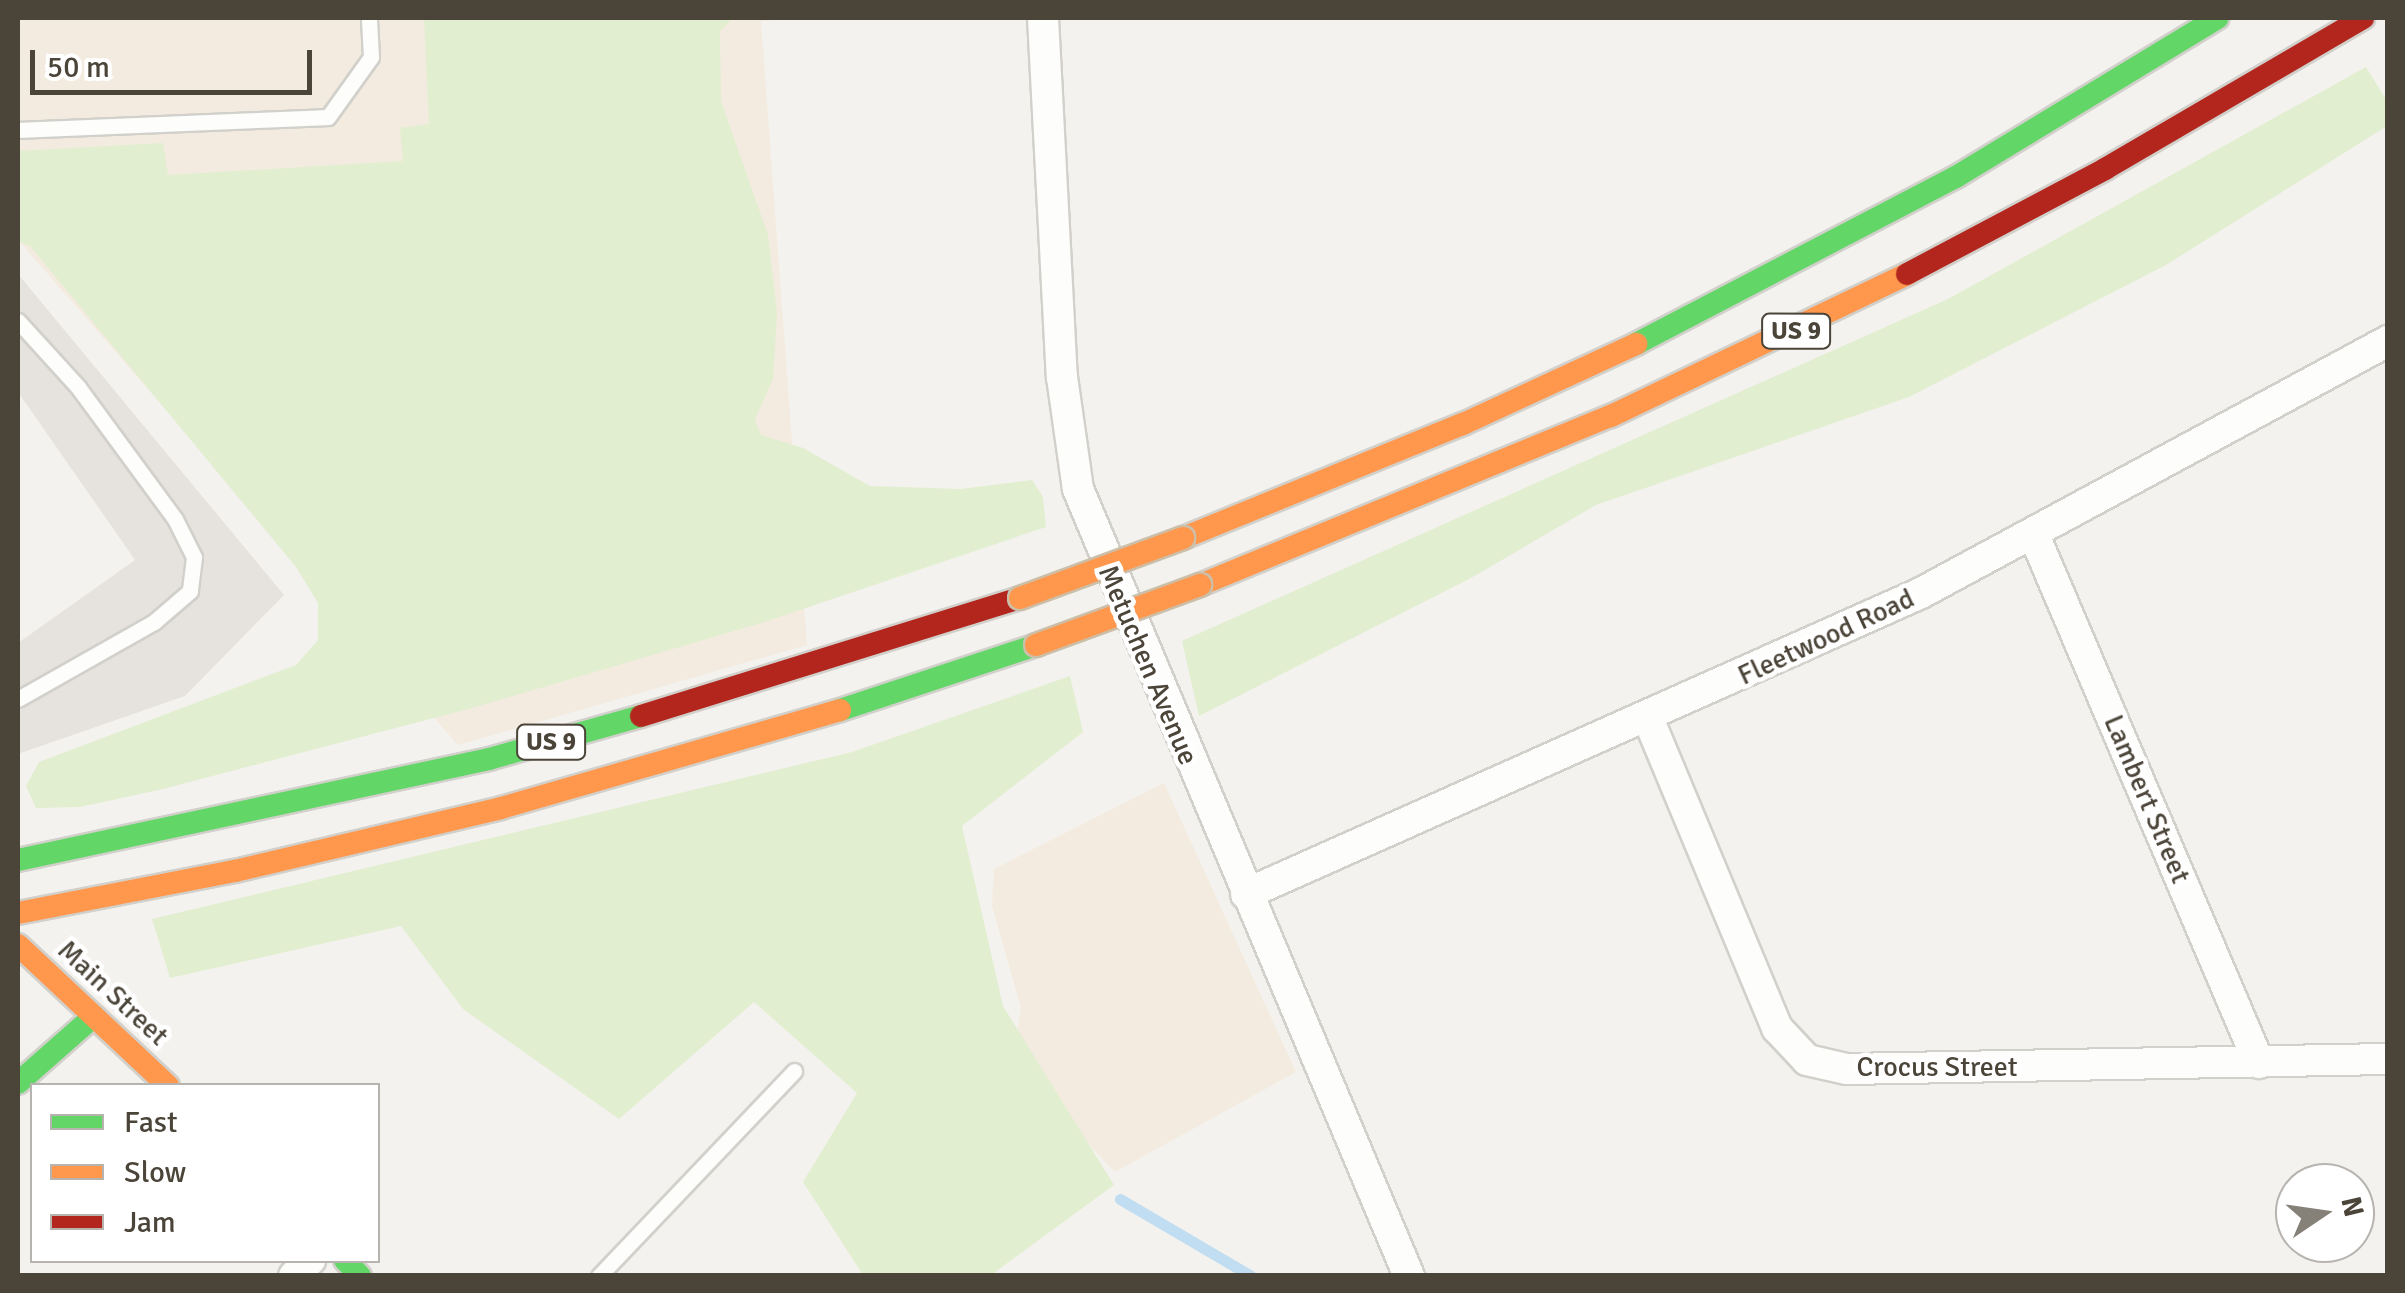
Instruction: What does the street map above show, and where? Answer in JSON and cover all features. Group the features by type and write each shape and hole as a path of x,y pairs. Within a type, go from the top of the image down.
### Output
{"main road":[{"name":"US 9","path":"18,860 489,759 754,684 1020,598 1182,538 1463,424 1712,309 1956,177 2217,18"},
{"name":"US 9","path":"18,913 367,842 622,775 1036,645 1200,585 1579,430 1861,300 2088,179 2362,18"},
{"name":"Main Street","path":"18,945 165,1083"},
{"path":"18,1082 94,1016"}],"street":[{"name":"Metuchen Avenue","path":"1043,18 1062,377 1074,471 1098,548 1408,1276"},
{"name":"Fleetwood Road","path":"1246,894 1648,718 2034,534 2388,341"},
{"name":"Lambert Street","path":"2034,534 2260,1064"},
{"name":"Crocus Street","path":"1648,718 1778,1028 1807,1060 1847,1069 2388,1059"}],"lane":[{"path":"18,130 328,117 371,57 369,18"},
{"path":"18,321 78,387 175,519 194,558 190,591 154,622 18,699"},
{"path":"599,1276 794,1071"}],"shaded area":[{"path":"18,18 809,18 761,21 807,645 458,745 18,240"},
{"path":"18,274 284,595 185,696 18,754 18,643 135,560 18,392"},
{"path":"1164,783 1296,1072 1115,1172 1037,1091 1015,1046 1021,1008 992,906 994,869"}],"green space":[{"path":"424,18 733,18 720,31 721,101 768,235 777,313 773,379 755,419 761,435 803,448 870,486 961,489 1032,480 1043,497 1046,527 761,623 472,708 163,789 80,807 36,808 26,786 39,762 296,665 318,640 318,603 296,567 30,246 18,241 18,151 163,143 168,175 403,161 400,128 429,124"},
{"path":"2366,67 2387,101 2387,126 2166,265 1909,397 1596,505 1471,578 1199,716 1182,641 1948,299"},
{"path":"1070,676 1083,732 962,826 1003,1006 1114,1185 991,1275 863,1275 803,1182 857,1093 754,1002 619,1119 463,1009 401,926 170,978 152,919 852,752"}],"waterway":[{"path":"1120,1199 1251,1276"}],"traffic: fast":[{"path":"1636,344 1956,177 2217,18"},
{"path":"840,710 1036,645"},
{"path":"18,860 489,759 641,716"},
{"path":"18,1083 94,1016"},
{"path":"348,1263 360,1276"}],"traffic: slow":[{"path":"1200,585 1611,416 1907,274"},
{"path":"1183,538 1463,424 1636,344"},
{"path":"1020,598 1183,538"},
{"path":"1036,645 1200,585"},
{"path":"18,913 235,871 501,808 840,710"},
{"path":"18,945 165,1083"}],"traffic: jam":[{"path":"1907,274 2105,169 2363,18"},
{"path":"641,716 1020,598"}]}
